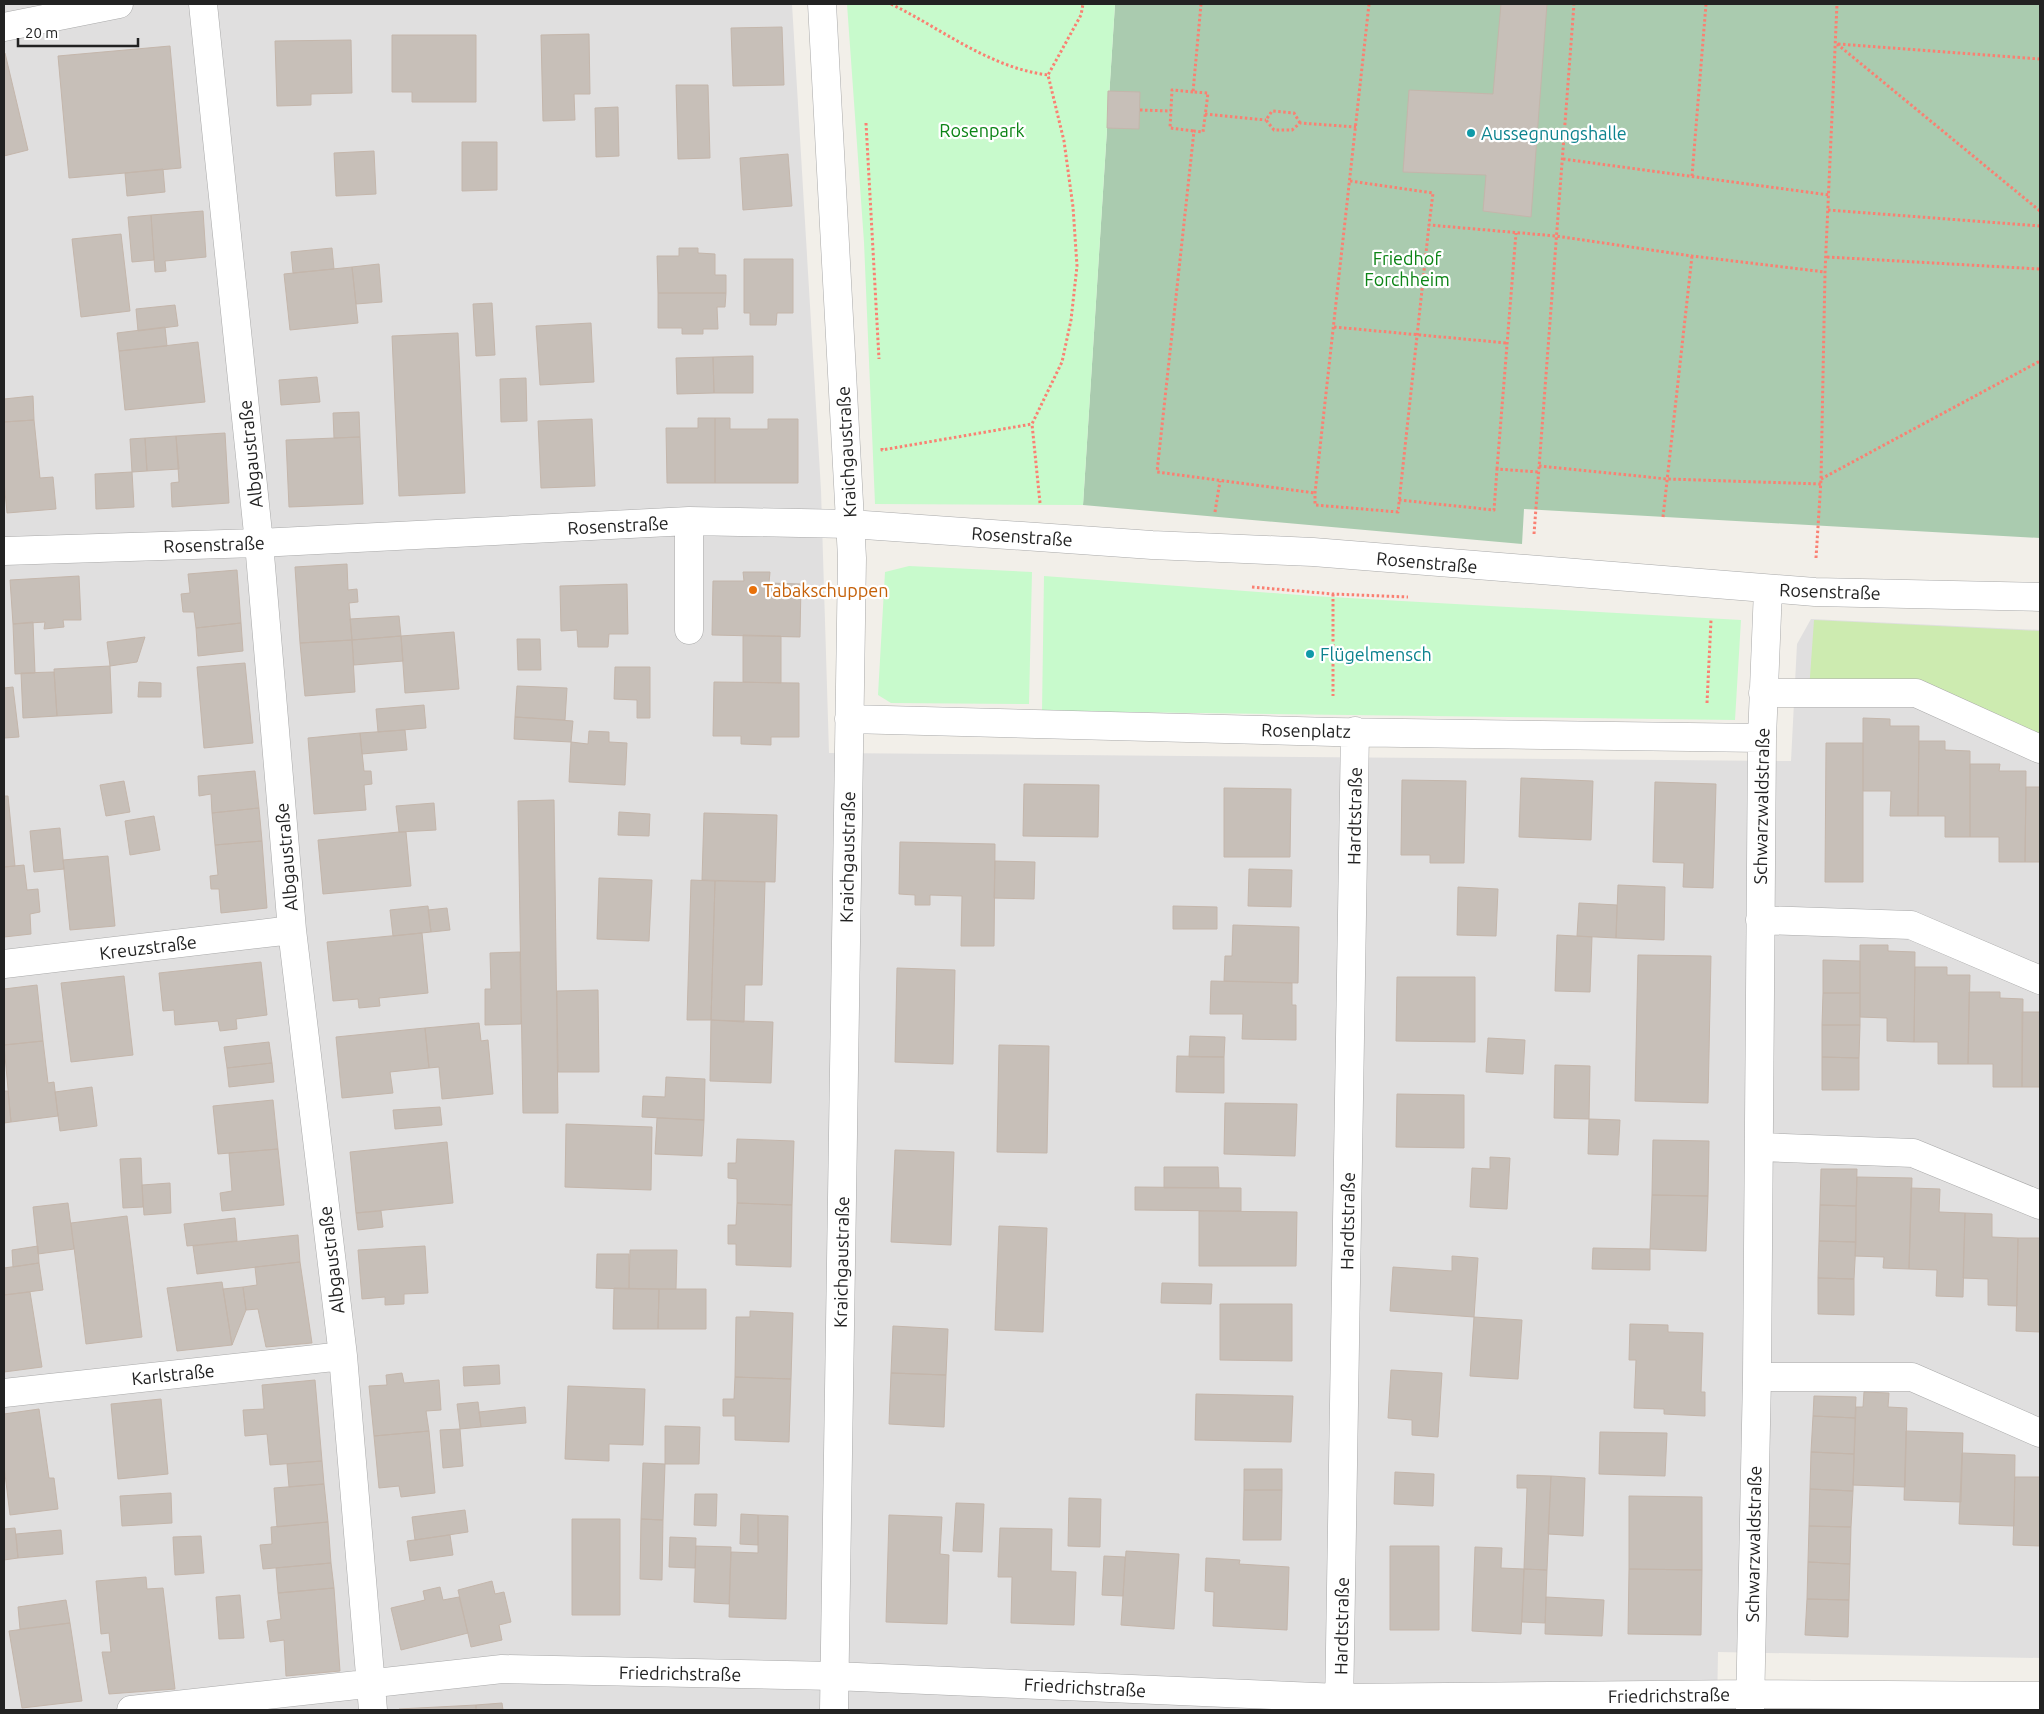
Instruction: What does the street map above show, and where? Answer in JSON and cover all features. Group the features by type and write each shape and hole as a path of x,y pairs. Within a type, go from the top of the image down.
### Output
{"street":[{"path":"4,27 120,4"},
{"name":"Albgaustraße","path":"203,4 259,542 292,930 343,1356 373,1710"},
{"name":"Kraichgaustraße","path":"822,4 852,558 834,1710"},
{"path":"689,521 689,630"},
{"name":"Rosenstraße","path":"4,550 259,542 689,521 850,524 1044,538 1312,552 1531,571 1814,592 2040,597"},
{"name":"Schwarzwaldstraße","path":"1750,1702 1757,1377 1762,738 1768,589"},
{"path":"1763,693 1916,693 2040,749"},
{"name":"Rosenplatz","path":"849,720 1344,732 1762,738"},
{"name":"Hardtstraße","path":"1339,1704 1344,732"},
{"path":"1760,920 1911,925 2040,980"},
{"name":"Kreuzstraße","path":"4,964 292,930"},
{"path":"1759,1147 1913,1153 2040,1205"},
{"name":"Karlstraße","path":"4,1393 343,1356"},
{"path":"1757,1377 1912,1377 2040,1433"},
{"name":"Friedrichstraße","path":"131,1710 502,1669 834,1676 1339,1704 1750,1702 2040,1696"}],"path":[{"path":"891,4 961,44 1023,72 1048,75"},
{"path":"1044,538 1032,424 1062,362 1071,320 1077,266 1073,207 1064,141 1048,75 1080,15 1083,4"},
{"path":"1193,92 1202,4"},
{"path":"1350,181 1433,193 1398,512 1315,505 1369,4"},
{"path":"1531,571 1574,4"},
{"path":"1692,176 1706,4"},
{"path":"1814,592 1821,482 1825,272 1837,44 1837,4"},
{"path":"1837,44 2040,59"},
{"path":"1837,44 2040,211"},
{"path":"1172,90 1208,93 1203,132 1170,128 1171,111 1172,90"},
{"path":"1140,110 1171,111"},
{"path":"1266,120 1272,111 1294,113 1300,123"},
{"path":"1205,114 1266,120 1274,130 1292,130 1300,123 1356,127"},
{"path":"866,117 879,361"},
{"path":"1194,131 1157,472 1315,493"},
{"path":"1563,159 1829,195"},
{"path":"1828,210 2040,226"},
{"path":"1429,224 1556,236 1692,256 1825,272"},
{"path":"1399,500 1494,510 1516,233"},
{"path":"1663,517 1692,256"},
{"path":"1827,256 2040,269"},
{"path":"1334,327 1507,343"},
{"path":"1539,466 1667,479 1821,482 2040,361"},
{"path":"882,441 882,450 1032,424"},
{"path":"1497,469 1538,472"},
{"path":"1333,594 1344,732"},
{"path":"1705,736 1711,619"}],"shaded area":[{"path":"4,4 792,4 821,490 829,753 1791,761 1797,644 1811,619 2040,630 2040,1658 1718,1652 1717,1710 4,1710"}],"green space":[{"name":"Rosenpark","path":"847,4 1115,4 1083,505 875,504 864,242"},
{"name":"Friedhof Forchheim","path":"1115,4 2040,4 2040,538 1524,509 1522,544 1083,505"},
{"path":"909,566 1032,572 1029,704 891,703 878,695 885,572"},
{"path":"1044,576 1313,596 1741,620 1735,720 1042,711"},
{"path":"1814,620 2040,631 2040,738 1922,683 1809,691"}],"building":[{"name":"Aussegnungshalle","path":"1501,4 1547,4 1531,217 1483,211 1486,175 1403,172 1409,90 1493,94"},
{"path":"782,27 784,85 733,86 731,28"},
{"path":"589,34 590,94 574,94 575,120 543,121 541,35"},
{"path":"392,35 476,35 476,102 412,102 412,92 392,92"},
{"path":"351,40 352,93 311,94 311,105 277,106 275,41"},
{"path":"170,46 181,168 69,178 58,56"},
{"path":"4,54 28,150 4,156"},
{"path":"676,85 708,85 710,158 678,159"},
{"path":"1108,91 1140,92 1139,129 1107,128"},
{"path":"618,107 619,156 596,157 595,108"},
{"path":"462,142 497,142 497,190 462,191"},
{"path":"374,151 376,194 336,196 334,153"},
{"path":"788,154 792,206 743,210 740,158"},
{"path":"163,169 165,192 127,196 125,173"},
{"path":"203,211 206,257 165,261 166,271 155,272 151,215"},
{"path":"151,215 154,260 132,262 128,217"},
{"path":"121,234 130,311 81,317 72,239"},
{"path":"332,248 334,269 293,273 291,252"},
{"path":"679,248 698,248 698,253 715,254 715,275 726,275 726,293 658,293 657,256 679,256"},
{"path":"744,259 793,259 793,313 777,313 776,325 750,325 750,313 744,313"},
{"path":"379,264 382,302 356,304 352,267"},
{"path":"352,267 358,323 290,330 284,274"},
{"path":"658,293 726,293 725,307 717,307 718,329 703,329 703,334 682,334 682,328 658,328"},
{"path":"492,303 495,355 476,356 473,304"},
{"path":"175,305 178,326 138,331 136,309"},
{"path":"591,323 594,382 540,385 536,326"},
{"path":"165,327 167,346 119,351 117,333"},
{"path":"458,333 465,493 399,496 392,336"},
{"path":"198,342 205,402 125,410 119,351"},
{"path":"753,356 753,393 714,393 713,357"},
{"path":"713,357 714,393 677,394 676,358"},
{"path":"317,377 320,402 281,405 279,380"},
{"path":"526,378 527,421 501,422 500,379"},
{"path":"33,396 34,420 4,422 4,399"},
{"path":"359,412 360,437 334,438 333,413"},
{"path":"698,418 715,418 715,483 667,483 666,428 698,428"},
{"path":"715,418 730,418 730,429 768,429 768,419 798,419 798,483 715,483"},
{"path":"592,419 595,486 541,488 538,421"},
{"path":"34,420 40,478 53,477 56,509 7,513 4,481 4,422"},
{"path":"225,433 229,503 172,507 171,483 179,482 176,436"},
{"path":"176,436 179,469 147,471 145,438"},
{"path":"360,437 363,504 289,507 286,440"},
{"path":"145,438 147,471 132,472 130,439"},
{"path":"132,472 134,507 96,509 95,474"},
{"path":"347,564 348,590 357,589 358,602 349,603 352,640 300,643 295,567"},
{"path":"237,570 241,623 196,628 194,612 183,612 181,594 190,593 188,574"},
{"path":"743,572 770,572 769,583 801,584 800,637 712,635 713,581 744,581"},
{"path":"79,576 81,620 63,620 64,627 44,629 45,622 13,624 10,580"},
{"path":"627,584 628,634 609,634 608,647 578,647 577,630 561,631 560,586"},
{"path":"399,616 401,636 352,640 350,619"},
{"path":"33,622 35,673 15,674 13,624"},
{"path":"241,623 243,651 198,656 196,628"},
{"path":"454,632 459,689 405,693 401,636"},
{"path":"743,635 781,636 781,683 743,682"},
{"path":"401,636 403,661 354,665 352,640"},
{"path":"145,637 137,662 110,666 107,642"},
{"path":"517,639 540,639 541,670 518,670"},
{"path":"352,640 355,692 305,696 300,643"},
{"path":"245,663 253,743 204,748 197,667"},
{"path":"110,666 112,713 57,716 54,669"},
{"path":"615,667 650,667 650,718 637,718 637,700 614,699"},
{"path":"54,672 57,716 23,718 21,673"},
{"path":"139,682 161,683 161,697 138,697"},
{"path":"714,682 799,683 799,737 771,737 771,745 741,744 741,736 713,736"},
{"path":"517,686 567,688 565,720 515,717"},
{"path":"13,687 19,737 4,738 4,688"},
{"path":"424,705 426,728 378,732 376,709"},
{"path":"515,717 573,721 571,742 514,739"},
{"path":"1863,718 1890,719 1890,726 1919,726 1918,816 1890,816 1891,791 1863,791"},
{"path":"405,730 407,750 362,754 360,733"},
{"path":"589,731 609,732 609,742 627,743 625,785 569,782 571,742 588,744"},
{"path":"360,733 364,771 371,771 372,784 364,785 366,810 314,814 308,738"},
{"path":"1919,741 1945,741 1945,750 1970,751 1970,837 1945,837 1945,816 1918,816"},
{"path":"1826,743 1863,743 1863,882 1825,882"},
{"path":"1970,764 2000,764 1999,771 2026,771 2025,862 1999,862 1999,837 1970,837"},
{"path":"255,771 259,808 212,813 211,794 199,796 198,776"},
{"path":"1521,778 1593,781 1591,840 1519,837"},
{"path":"1402,780 1466,781 1464,863 1430,863 1430,855 1401,855"},
{"path":"124,781 130,812 106,816 100,785"},
{"path":"1655,782 1716,784 1713,888 1683,887 1684,863 1653,862"},
{"path":"1024,784 1099,785 1098,837 1023,836"},
{"path":"2026,787 2040,787 2040,862 2025,862"},
{"path":"1224,788 1291,789 1290,857 1224,857"},
{"path":"4,796 8,796 15,866 4,867"},
{"path":"554,800 558,1113 523,1113 518,801"},
{"path":"434,803 436,830 399,832 396,806"},
{"path":"259,808 262,841 215,845 212,813"},
{"path":"619,812 650,814 649,836 618,835"},
{"path":"704,813 777,815 775,882 702,880"},
{"path":"154,816 160,850 130,855 125,821"},
{"path":"60,828 64,869 34,872 30,831"},
{"path":"406,832 411,886 323,894 318,840"},
{"path":"262,841 267,908 221,913 219,889 211,889 210,876 218,875 215,845"},
{"path":"900,842 995,844 994,946 961,946 962,896 930,895 930,905 915,905 915,895 899,894"},
{"path":"108,856 115,926 70,930 63,860"},
{"path":"995,861 1035,862 1034,899 994,898"},
{"path":"24,865 27,890 38,889 40,912 30,914 31,934 4,937 4,867"},
{"path":"1249,869 1292,870 1291,907 1248,906"},
{"path":"599,878 652,880 649,941 597,939"},
{"path":"691,880 715,881 711,1020 687,1020"},
{"path":"715,881 765,882 762,985 745,985 744,1022 711,1020"},
{"path":"1618,885 1665,887 1664,940 1616,938"},
{"path":"1458,887 1498,889 1496,936 1457,935"},
{"path":"1579,903 1617,905 1616,938 1577,936"},
{"path":"428,906 431,932 393,936 390,910"},
{"path":"1173,906 1217,907 1217,929 1173,929"},
{"path":"447,908 450,930 431,932 428,910"},
{"path":"1233,925 1299,927 1298,983 1224,981 1225,956 1232,956"},
{"path":"422,933 428,993 379,998 380,1006 359,1008 358,999 333,1001 327,942"},
{"path":"1557,935 1592,937 1590,992 1555,991"},
{"path":"1860,945 1888,945 1888,951 1915,952 1914,1042 1887,1041 1887,1018 1860,1017"},
{"path":"520,952 521,1024 485,1025 485,989 491,989 490,953"},
{"path":"1638,955 1711,956 1708,1103 1635,1101"},
{"path":"1823,960 1860,961 1860,993 1823,993"},
{"path":"261,962 267,1015 236,1019 237,1029 220,1031 218,1021 175,1025 174,1010 163,1011 159,973"},
{"path":"1915,967 1947,967 1947,975 1970,975 1968,1064 1938,1064 1938,1042 1914,1042"},
{"path":"897,968 955,970 953,1064 895,1062"},
{"path":"124,976 133,1055 71,1062 61,983"},
{"path":"1397,977 1475,977 1475,1042 1396,1041"},
{"path":"1211,981 1292,983 1292,1005 1296,1005 1296,1040 1242,1039 1243,1014 1210,1014"},
{"path":"37,985 43,1041 4,1045 4,989"},
{"path":"598,990 599,1072 558,1072 557,991"},
{"path":"1969,992 2000,992 2000,998 2023,999 2022,1087 1993,1087 1993,1064 1968,1064"},
{"path":"1823,993 1860,993 1860,1025 1822,1025"},
{"path":"2022,1012 2040,1012 2040,1087 2022,1087"},
{"path":"711,1020 773,1022 771,1083 710,1081"},
{"path":"479,1023 481,1041 488,1040 493,1094 442,1099 439,1067 429,1068 425,1028"},
{"path":"1822,1025 1860,1025 1859,1058 1822,1057"},
{"path":"425,1028 429,1068 390,1072 393,1093 342,1098 336,1037"},
{"path":"1190,1036 1225,1037 1224,1057 1189,1057"},
{"path":"1488,1038 1525,1040 1523,1074 1486,1072"},
{"path":"43,1041 48,1083 54,1082 58,1116 11,1122 4,1045"},
{"path":"269,1042 272,1063 227,1068 224,1047"},
{"path":"999,1045 1049,1046 1047,1153 997,1152"},
{"path":"1177,1056 1224,1057 1224,1093 1176,1092"},
{"path":"1822,1057 1859,1058 1859,1090 1822,1090"},
{"path":"272,1063 274,1082 229,1087 227,1068"},
{"path":"1555,1065 1590,1066 1589,1119 1554,1118"},
{"path":"666,1077 705,1079 704,1120 642,1117 643,1096 665,1097"},
{"path":"92,1087 97,1126 60,1131 55,1092"},
{"path":"4,1091 8,1091 11,1122 4,1123"},
{"path":"1397,1094 1464,1095 1464,1148 1396,1147"},
{"path":"273,1100 278,1149 218,1154 213,1106"},
{"path":"1225,1103 1297,1104 1295,1156 1224,1154"},
{"path":"440,1107 442,1125 395,1129 393,1110"},
{"path":"657,1118 704,1120 702,1156 655,1154"},
{"path":"1589,1119 1620,1120 1618,1155 1588,1154"},
{"path":"566,1124 652,1127 651,1190 565,1187"},
{"path":"737,1139 794,1141 792,1205 737,1203 737,1179 728,1178 728,1163 736,1163"},
{"path":"1653,1140 1709,1141 1708,1196 1652,1195"},
{"path":"447,1142 453,1203 356,1213 350,1152"},
{"path":"278,1149 284,1205 222,1211 220,1193 232,1191 229,1153"},
{"path":"895,1150 954,1152 951,1245 891,1242"},
{"path":"1490,1157 1510,1158 1507,1209 1470,1207 1472,1168 1490,1169"},
{"path":"141,1158 143,1207 123,1208 120,1159"},
{"path":"1164,1167 1218,1167 1219,1188 1164,1188"},
{"path":"1821,1169 1857,1169 1856,1206 1820,1205"},
{"path":"1857,1177 1912,1178 1909,1269 1883,1268 1884,1257 1855,1256"},
{"path":"170,1183 171,1213 144,1215 142,1185"},
{"path":"1135,1187 1241,1188 1241,1211 1135,1210"},
{"path":"1911,1188 1940,1189 1939,1212 1965,1213 1963,1297 1936,1296 1937,1270 1909,1269"},
{"path":"1652,1195 1708,1196 1706,1251 1650,1249"},
{"path":"68,1203 74,1249 38,1254 33,1207"},
{"path":"737,1203 792,1205 791,1267 736,1265 736,1244 728,1244 728,1225 736,1225"},
{"path":"1820,1205 1856,1206 1856,1242 1819,1241"},
{"path":"381,1211 383,1227 358,1230 356,1213"},
{"path":"1199,1211 1297,1212 1296,1266 1199,1266"},
{"path":"1965,1213 1992,1214 1992,1237 2018,1238 2017,1306 1988,1305 1988,1279 1963,1278"},
{"path":"127,1216 142,1337 86,1344 71,1223"},
{"path":"235,1218 237,1241 187,1246 184,1224"},
{"path":"999,1226 1047,1228 1043,1332 995,1330"},
{"path":"298,1235 300,1262 197,1274 193,1246"},
{"path":"2018,1238 2040,1238 2040,1332 2016,1331"},
{"path":"1819,1241 1856,1242 1854,1279 1818,1278"},
{"path":"38,1246 39,1263 13,1267 12,1250"},
{"path":"425,1246 428,1293 404,1294 404,1304 385,1305 385,1297 362,1299 358,1250"},
{"path":"1593,1248 1650,1249 1650,1270 1592,1269"},
{"path":"630,1250 677,1250 676,1289 629,1289"},
{"path":"597,1254 629,1254 629,1289 596,1288"},
{"path":"1452,1256 1478,1258 1474,1317 1390,1311 1393,1267 1452,1271"},
{"path":"300,1262 312,1343 266,1347 258,1309 246,1310 243,1287 257,1285 255,1267"},
{"path":"39,1263 43,1290 4,1295 4,1268"},
{"path":"1818,1278 1854,1279 1854,1315 1818,1314"},
{"path":"222,1282 232,1345 177,1351 167,1288"},
{"path":"1162,1283 1212,1284 1211,1304 1161,1303"},
{"path":"243,1287 246,1310 232,1345 223,1289"},
{"path":"614,1288 659,1289 658,1329 613,1329"},
{"path":"659,1289 706,1289 706,1329 658,1329"},
{"path":"30,1292 42,1367 4,1372 4,1295"},
{"path":"1220,1304 1292,1304 1292,1361 1220,1360"},
{"path":"750,1311 793,1313 791,1379 735,1377 736,1317 750,1317"},
{"path":"1474,1317 1522,1320 1518,1379 1470,1376"},
{"path":"1630,1324 1668,1325 1668,1332 1703,1333 1701,1392 1705,1392 1705,1416 1664,1414 1664,1409 1634,1408 1636,1360 1629,1360"},
{"path":"893,1326 948,1329 946,1375 891,1373"},
{"path":"499,1365 500,1384 464,1386 463,1367"},
{"path":"1391,1370 1442,1373 1438,1437 1412,1435 1412,1420 1388,1418"},
{"path":"402,1373 404,1383 439,1380 441,1410 426,1411 429,1431 374,1436 369,1386 387,1385 386,1375"},
{"path":"891,1373 946,1375 944,1427 889,1424"},
{"path":"735,1377 791,1379 789,1442 735,1440 735,1416 723,1416 723,1399 734,1399"},
{"path":"315,1380 322,1461 270,1465 267,1434 245,1436 243,1410 264,1409 262,1385"},
{"path":"568,1386 645,1389 643,1445 609,1444 609,1461 565,1459"},
{"path":"1864,1392 1889,1393 1888,1407 1907,1408 1905,1487 1853,1485 1856,1407 1863,1407"},
{"path":"1196,1394 1293,1396 1291,1442 1195,1440"},
{"path":"1814,1396 1856,1397 1855,1418 1813,1416"},
{"path":"161,1399 168,1474 118,1479 111,1404"},
{"path":"478,1402 481,1427 460,1429 457,1404"},
{"path":"525,1407 526,1423 481,1427 479,1412"},
{"path":"39,1409 49,1478 54,1478 58,1509 10,1515 4,1466 4,1414"},
{"path":"1813,1416 1855,1418 1854,1454 1811,1452"},
{"path":"665,1426 700,1427 699,1464 665,1464"},
{"path":"460,1429 463,1466 443,1468 440,1430"},
{"path":"429,1431 435,1493 401,1497 399,1486 379,1488 374,1436"},
{"path":"1906,1431 1963,1433 1961,1502 1904,1500"},
{"path":"1600,1432 1667,1433 1665,1476 1599,1474"},
{"path":"1811,1452 1854,1454 1853,1491 1810,1489"},
{"path":"1962,1453 2015,1455 2014,1526 1959,1524"},
{"path":"322,1461 324,1484 289,1487 287,1464"},
{"path":"643,1463 665,1464 663,1520 641,1519"},
{"path":"1244,1469 1282,1469 1282,1490 1244,1490"},
{"path":"1395,1472 1434,1474 1433,1506 1394,1504"},
{"path":"1517,1475 1551,1476 1547,1570 1524,1569 1527,1488 1517,1488"},
{"path":"1551,1476 1585,1478 1583,1536 1548,1534"},
{"path":"2015,1477 2040,1477 2040,1546 2013,1545"},
{"path":"324,1484 328,1522 277,1527 274,1488"},
{"path":"1810,1489 1853,1491 1851,1527 1809,1526"},
{"path":"1244,1490 1282,1490 1281,1540 1243,1540"},
{"path":"171,1493 172,1523 122,1526 120,1496"},
{"path":"695,1494 717,1494 716,1526 694,1525"},
{"path":"1629,1496 1702,1497 1702,1570 1629,1569"},
{"path":"1069,1498 1101,1499 1100,1547 1068,1546"},
{"path":"956,1503 984,1504 982,1552 953,1551"},
{"path":"465,1510 468,1532 415,1540 412,1517"},
{"path":"741,1514 758,1515 758,1545 740,1544"},
{"path":"758,1515 788,1516 786,1619 729,1617 731,1552 758,1553"},
{"path":"889,1515 942,1517 940,1554 949,1555 947,1624 886,1622"},
{"path":"572,1519 620,1519 620,1615 572,1615"},
{"path":"641,1519 663,1520 662,1580 640,1579"},
{"path":"328,1522 331,1563 263,1569 260,1545 272,1544 271,1527"},
{"path":"1809,1526 1851,1527 1850,1564 1808,1562"},
{"path":"15,1528 18,1558 4,1560 4,1529"},
{"path":"1000,1528 1052,1529 1051,1571 1076,1572 1074,1625 1011,1623 1012,1577 998,1577"},
{"path":"61,1530 63,1554 18,1558 16,1534"},
{"path":"450,1535 453,1555 410,1561 407,1541"},
{"path":"201,1536 204,1573 175,1575 173,1537"},
{"path":"670,1537 696,1538 695,1568 669,1567"},
{"path":"696,1546 731,1547 729,1604 694,1602"},
{"path":"1390,1546 1439,1546 1439,1630 1390,1630"},
{"path":"1475,1547 1502,1548 1501,1568 1524,1569 1521,1634 1472,1631"},
{"path":"1126,1551 1179,1554 1174,1629 1121,1625"},
{"path":"1104,1556 1125,1557 1123,1596 1102,1595"},
{"path":"1206,1558 1240,1560 1239,1564 1289,1567 1287,1630 1213,1626 1214,1592 1205,1591"},
{"path":"1808,1562 1850,1564 1849,1600 1807,1599"},
{"path":"331,1563 334,1588 278,1593 276,1568"},
{"path":"1524,1569 1547,1570 1545,1623 1522,1622"},
{"path":"1629,1569 1702,1570 1701,1635 1628,1634"},
{"path":"146,1577 147,1589 163,1588 175,1689 109,1694 102,1652 111,1652 109,1633 101,1634 96,1581"},
{"path":"492,1581 495,1594 504,1592 511,1622 499,1625 502,1640 471,1647 458,1590"},
{"path":"440,1587 443,1600 459,1597 468,1633 401,1650 391,1608 425,1600 423,1591"},
{"path":"334,1588 340,1671 286,1676 284,1640 270,1642 267,1621 281,1619 278,1593"},
{"path":"240,1595 244,1638 219,1639 216,1597"},
{"path":"1546,1597 1604,1600 1602,1636 1545,1634"},
{"path":"1807,1599 1849,1600 1848,1637 1805,1635"},
{"path":"66,1600 70,1623 20,1629 18,1607"},
{"path":"70,1623 82,1701 22,1708 9,1631"},
{"path":"502,1703 503,1710 476,1710 476,1705"},
{"path":"476,1705 476,1710 399,1710 399,1709"}],"place":[{"name":"Aussegnungshalle","path":"1471,133"},
{"name":"Tabakschuppen","path":"753,590"},
{"name":"Flügelmensch","path":"1310,654"}]}
